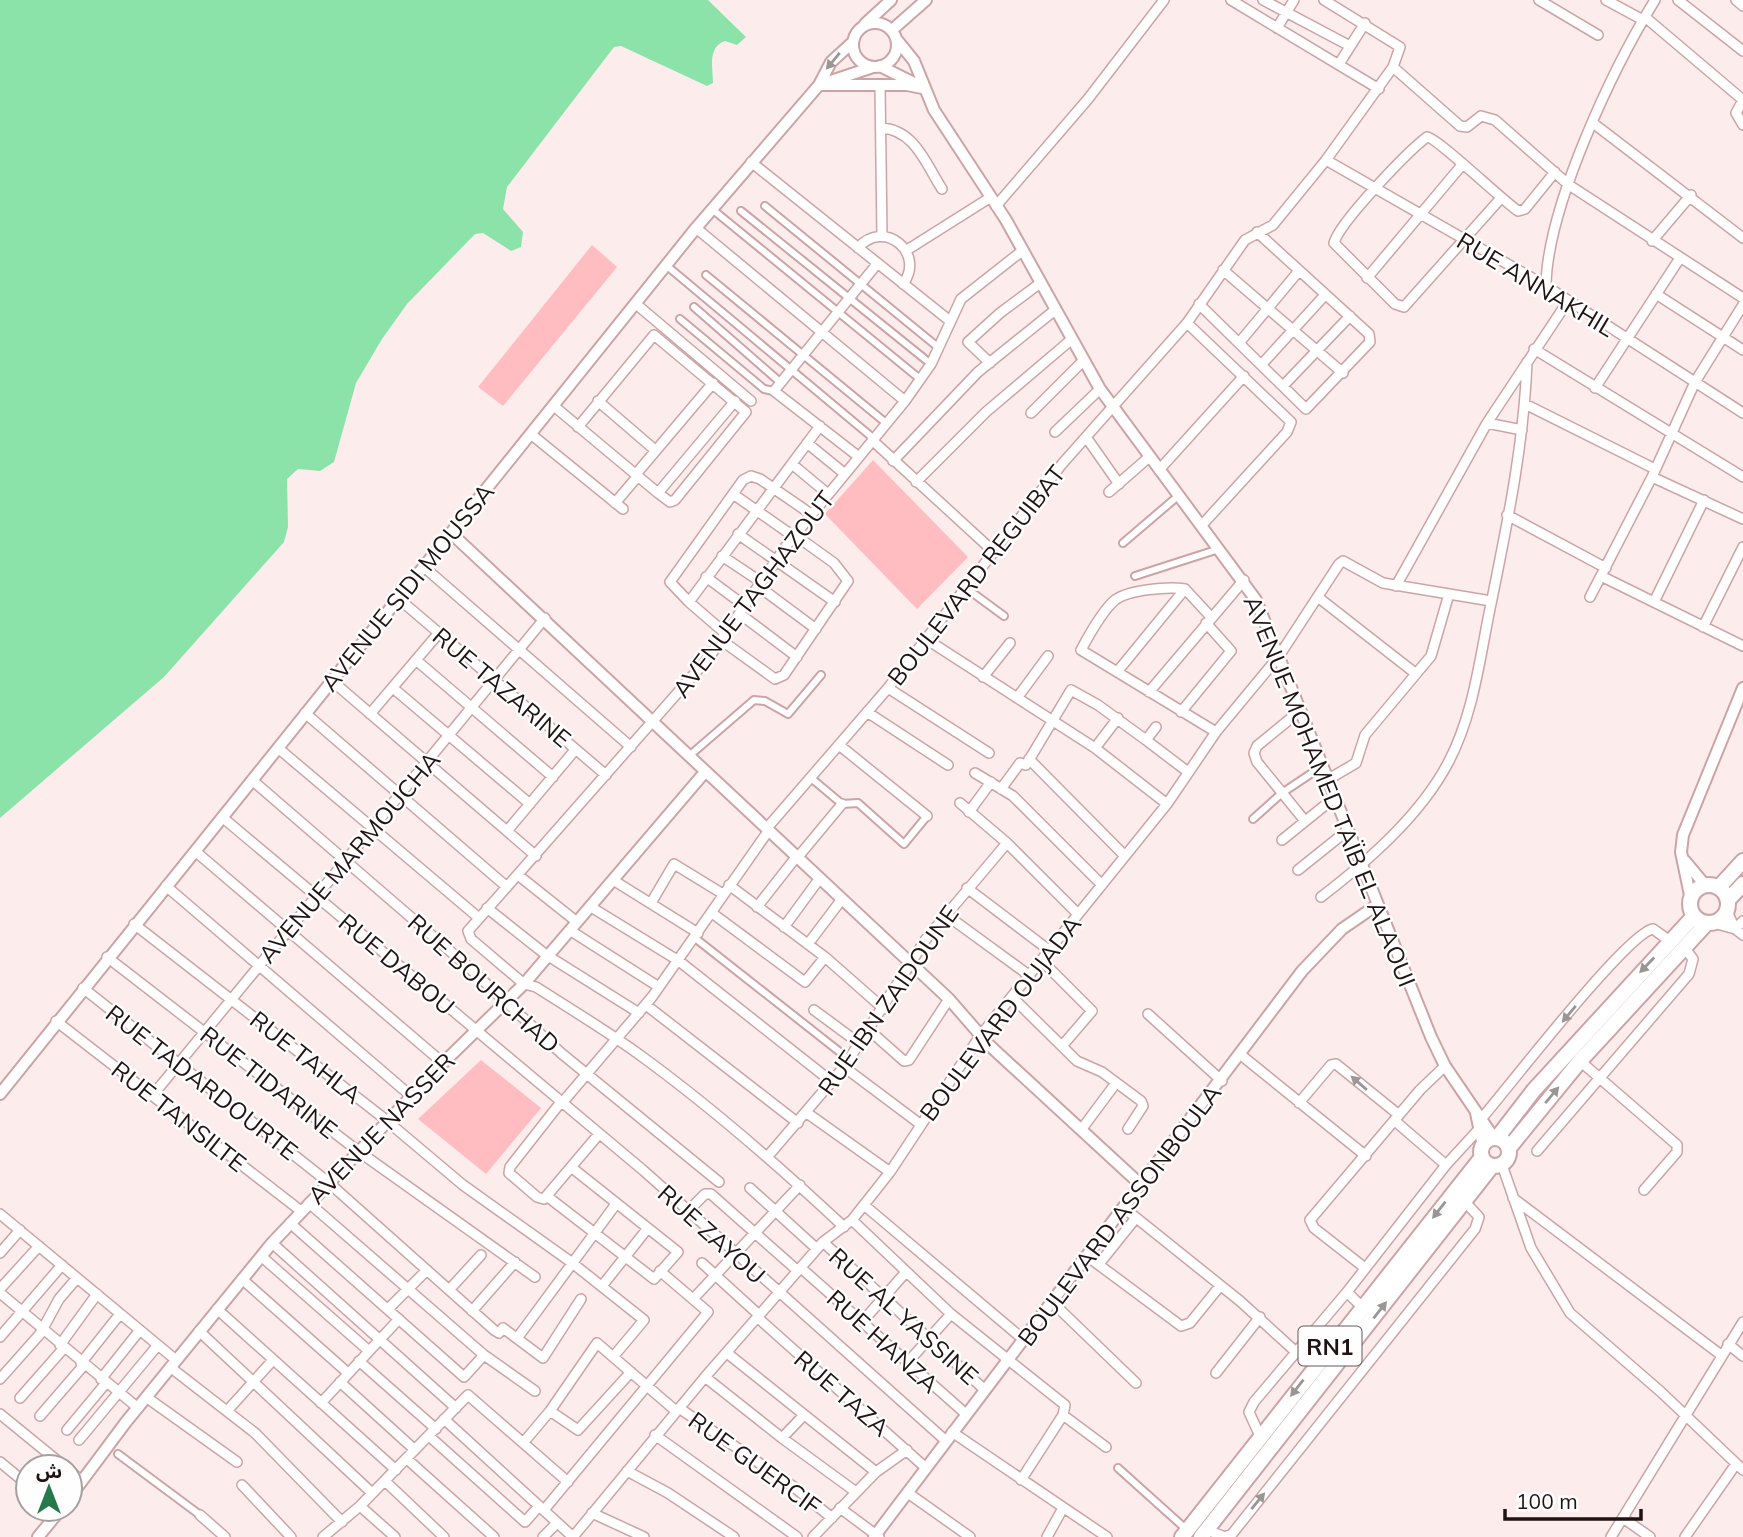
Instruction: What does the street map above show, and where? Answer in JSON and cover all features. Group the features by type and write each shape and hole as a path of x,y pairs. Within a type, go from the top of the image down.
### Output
{"main road":[{"path":"1705,920 1690,900 1697,889 1712,886 1743,861"},
{"name":"RN1","path":"1204,1534 1466,1203 1494,1151 1534,1090 1676,943 1727,906 1743,884"},
{"path":"1712,886 1727,906"},
{"name":"RN1","path":"1184,1534 1362,1307 1494,1151 1580,1061 1676,943"},
{"path":"1241,1460 1255,1469"},
{"path":"1217,1491 1231,1501"}],"street":[{"path":"891,0 862,27 853,42 860,61 877,66 922,88"},
{"path":"819,85 892,59 895,35 926,0"},
{"path":"907,250 994,202 1088,99 1164,0"},
{"path":"1231,0 1379,89"},
{"path":"1263,0 1350,46"},
{"path":"1276,29 1294,0"},
{"path":"1324,0 1365,23 1401,48 1392,67 1460,126 1467,127 1474,120 1487,116 1569,186 1743,298"},
{"path":"1539,0 1598,35"},
{"path":"1606,0 1644,18 1743,100 1736,115 1743,125"},
{"path":"1546,286 1548,255 1569,186 1593,123 1655,0"},
{"path":"1678,0 1743,51"},
{"path":"1736,0 1743,6"},
{"path":"862,27 878,23 895,35"},
{"path":"1339,64 1365,23"},
{"name":"AVENUE MOHAMED TAÏB EL ALAOUI","path":"895,35 914,61 922,88 994,202 1100,389 1148,458 1244,580 1260,607 1414,1000 1445,1066 1479,1120 1494,1151"},
{"name":"AVENUE SIDI MOUSSA","path":"0,1094 107,957 555,407 696,228 819,85 831,62 853,42"},
{"name":"BOULEVARD REGUIBAT","path":"548,1197 537,1197 513,1178 509,1171 562,1103 646,1005 768,829 888,688 993,551 1086,437 1187,323 1245,240 1273,225 1326,160 1379,89 1392,67"},
{"path":"819,85 922,88"},
{"path":"880,86 881,236"},
{"path":"1593,123 1743,237"},
{"path":"881,128 897,129 907,136 942,189"},
{"path":"1501,198 1404,307 1395,304 1367,278 1338,250 1334,241 1376,188 1427,137 1434,138 1444,146 1462,165 1518,211 1523,211 1555,172"},
{"name":"RUE ANNAKHIL","path":"1326,160 1546,286 1743,413"},
{"path":"751,162 950,321"},
{"path":"1367,278 1462,165"},
{"path":"1652,241 1690,195"},
{"path":"765,206 939,348"},
{"path":"712,209 835,313 920,379"},
{"path":"741,211 931,364"},
{"path":"696,228 905,401"},
{"path":"1199,304 1307,409 1343,373 1370,340 1350,316 1298,272 1257,232"},
{"path":"858,248 871,238 881,236 894,239 907,250 911,270 903,284"},
{"name":"AVENUE TAGHAZOUT","path":"524,984 471,939 468,931 654,722 724,637 776,559 905,401 931,364 965,294 1022,251"},
{"path":"1595,388 1680,258"},
{"path":"774,391 802,353 877,264"},
{"path":"667,266 872,439 993,551"},
{"path":"1223,270 1343,373"},
{"path":"1239,343 1298,272"},
{"path":"706,275 886,423"},
{"path":"990,363 968,342 1000,313 1039,284"},
{"path":"1656,293 1743,350"},
{"path":"1262,364 1325,295"},
{"path":"1491,601 1396,586 1487,423 1568,301"},
{"path":"636,304 751,401"},
{"path":"1590,597 1653,473 1695,382 1743,305"},
{"path":"694,307 780,382"},
{"path":"893,461 990,363 1055,310"},
{"path":"1283,386 1350,316"},
{"path":"680,319 764,389 774,391 859,457"},
{"path":"1187,323 1288,417 1290,426 1202,526"},
{"path":"555,407 578,427 668,501 675,500 740,422 746,411 654,335 578,427"},
{"path":"916,482 986,412 1072,339"},
{"path":"1534,349 1743,477"},
{"path":"1031,413 1084,360"},
{"path":"1321,897 1363,865 1417,806 1447,765 1474,694 1522,430 1527,362"},
{"path":"1159,470 1244,376"},
{"path":"532,435 619,506 655,450 713,383"},
{"path":"1055,432 1100,389"},
{"path":"598,401 655,450"},
{"path":"658,493 735,401"},
{"path":"1525,404 1743,519"},
{"path":"1487,423 1522,430"},
{"path":"689,602 820,426"},
{"path":"1086,437 1119,484"},
{"path":"807,443 845,474"},
{"path":"1110,492 1148,458"},
{"path":"792,464 828,494"},
{"path":"733,494 847,577 847,585 817,629 784,675 775,679 724,637 670,582 742,481 750,477 773,486 811,514"},
{"path":"1123,543 1178,496"},
{"path":"1654,602 1704,500"},
{"path":"1507,515 1654,602 1743,646"},
{"path":"452,534 545,618 705,772 949,999 980,1036 1140,1184"},
{"path":"738,534 835,602"},
{"path":"1703,626 1743,547"},
{"path":"1135,576 1219,549"},
{"path":"722,556 817,629"},
{"name":"BOULEVARD OUJADA","path":"573,1537 705,1377 820,1245 852,1220 890,1172 980,1036 1167,804 1216,732 1279,656 1340,563 1343,561 1377,582 1396,586"},
{"path":"424,567 517,651 631,747"},
{"path":"706,577 797,657"},
{"path":"1149,692 1244,580"},
{"path":"965,588 1004,616"},
{"path":"1181,712 1231,651 1185,589 1161,588 1114,602 1081,650 1181,712 1216,732"},
{"path":"1117,672 1185,589"},
{"path":"1327,780 1356,763 1365,735 1433,651 1449,594"},
{"name":"RUE TAZARINE","path":"398,598 606,775"},
{"path":"1319,598 1415,673"},
{"name":"AVENUE MARMOUCHA","path":"152,1096 314,895 427,764 545,618"},
{"path":"370,714 439,634"},
{"path":"926,639 1052,723 1095,748 1167,804"},
{"path":"983,677 1010,643"},
{"path":"1017,698 1048,656"},
{"path":"416,660 553,777"},
{"path":"689,756 754,700 765,701 788,714 821,675"},
{"path":"331,680 536,856"},
{"path":"393,688 530,804"},
{"path":"888,688 989,753"},
{"path":"1690,900 1681,852 1696,799 1743,688"},
{"path":"1001,789 1020,762 1026,765 1071,690 1118,718 1188,772"},
{"path":"1301,710 1254,751 1257,762 1305,821"},
{"path":"867,712 947,765"},
{"path":"305,713 507,887"},
{"path":"1095,748 1118,718"},
{"path":"1146,740 1156,727"},
{"path":"811,778 842,804 858,803 904,844 928,816 839,745"},
{"path":"278,748 479,918"},
{"path":"507,831 575,750"},
{"path":"1029,759 1124,855"},
{"path":"1253,818 1282,793 1321,767"},
{"name":"AVENUE NASSER","path":"84,1478 113,1450 146,1397 272,1243 443,1063 524,984 705,772"},
{"path":"975,773 1022,805 1102,885"},
{"name":"RUE BOURCHAD","path":"251,780 561,1054 719,1182"},
{"path":"969,812 991,782"},
{"path":"1282,840 1334,798"},
{"path":"960,803 1007,843 1077,913"},
{"path":"757,907 842,804"},
{"name":"RUE DABOU","path":"222,817 477,1030"},
{"path":"1298,870 1348,830"},
{"name":"RUE IBN ZAIDOUNE","path":"768,1156 799,1123 847,1063 945,914 1007,843"},
{"path":"195,851 443,1063"},
{"path":"1681,852 1689,869 1712,886"},
{"path":"650,904 674,864 757,907 825,957 884,1009"},
{"path":"518,875 574,926 659,986"},
{"path":"784,927 820,878"},
{"path":"613,880 696,935 920,1124"},
{"path":"166,886 411,1096"},
{"path":"967,888 1050,951"},
{"path":"808,944 842,899"},
{"name":"BOULEVARD ASSONBOULA","path":"876,1536 948,1436 1319,951 1342,929 1377,905"},
{"path":"1727,906 1739,932"},
{"path":"591,907 679,961 832,1082"},
{"path":"487,908 549,956 639,1013"},
{"path":"712,913 804,982 825,957"},
{"path":"945,914 1030,976"},
{"path":"1705,920 1739,932"},
{"path":"1739,932 1743,921"},
{"name":"RUE TAHLA","path":"134,924 472,1192 571,1262 644,1320 613,1357"},
{"path":"1260,1436 1253,1425 1249,1409 1347,1292 1479,1120 1640,935 1653,929 1676,943 1693,960 1693,967 1537,1151"},
{"name":"RUE TIDARINE","path":"107,957 358,1151 535,1277"},
{"path":"1042,961 1091,1011 1062,1046"},
{"path":"524,984 536,987 618,1040 768,1156 844,1227"},
{"name":"RUE TADARDOURTE","path":"83,988 328,1182 499,1333 503,1328 543,1358 581,1299"},
{"path":"1013,998 1077,1061 1116,1083 1143,1104 1128,1129"},
{"path":"869,1030 904,1061 909,1060 949,999"},
{"path":"646,1005 799,1123"},
{"path":"814,1010 860,1044"},
{"path":"1148,1014 1222,1081"},
{"name":"RUE TANSILTE","path":"56,1021 152,1096 305,1207 408,1289 484,1355 535,1391"},
{"name":"RUE ZAYOU","path":"477,1030 948,1436 1107,1537"},
{"path":"1241,1055 1366,1156"},
{"path":"1580,1061 1601,1076 1677,1145 1677,1152 1644,1190"},
{"path":"1299,1102 1331,1065 1336,1064 1446,1165"},
{"path":"1365,1268 1314,1228 1309,1221 1445,1066"},
{"path":"1081,1130 1116,1083"},
{"path":"807,1113 890,1172"},
{"path":"571,1167 677,1252 654,1279 548,1197 571,1167 599,1134"},
{"path":"1494,1151 1531,1248 1570,1313 1740,1467 1685,1537"},
{"path":"693,1299 800,1185"},
{"name":"RUE AL YASSINE","path":"750,1188 885,1298 985,1390"},
{"name":"RUE HANZA","path":"688,1212 709,1193 966,1414"},
{"path":"1513,1198 1721,1354"},
{"path":"1204,1534 1225,1537 1231,1534 1475,1229 1479,1217 1466,1203"},
{"path":"518,1338 616,1204"},
{"path":"864,1205 1024,1340"},
{"path":"1124,1208 1260,1317 1296,1352"},
{"path":"0,1214 158,1345 173,1363 279,1456 342,1522"},
{"path":"1099,1264 1135,1219"},
{"path":"852,1220 951,1314 1007,1362 1065,1405 1063,1415 1021,1480"},
{"path":"290,1223 464,1377 484,1355"},
{"path":"602,1286 648,1228"},
{"path":"0,1254 20,1230"},
{"path":"272,1243 456,1408"},
{"path":"39,1246 0,1291 62,1347 138,1408"},
{"path":"449,1290 481,1255"},
{"path":"261,1256 369,1351"},
{"path":"1087,1256 1181,1326 1190,1323 1220,1286"},
{"path":"472,1311 515,1262"},
{"name":"RUE TAZA","path":"702,1263 926,1468"},
{"path":"0,1337 62,1265"},
{"path":"388,1309 427,1270"},
{"path":"359,1361 524,1522 568,1482 708,1312 660,1271"},
{"path":"862,1322 906,1272"},
{"path":"0,1379 42,1330 59,1299 77,1278"},
{"path":"242,1279 348,1373"},
{"path":"1347,1292 1362,1307"},
{"path":"20,1398 62,1347 97,1294"},
{"path":"1052,1302 1136,1383"},
{"path":"217,1309 396,1470"},
{"path":"40,1416 120,1314"},
{"path":"907,1363 951,1314"},
{"path":"1216,1373 1260,1317"},
{"path":"321,1403 399,1319"},
{"path":"1611,1537 1743,1322"},
{"path":"67,1430 140,1330"},
{"path":"199,1331 372,1493"},
{"name":"RUE GUERCIF","path":"550,1411 597,1343 677,1410 761,1463 832,1518"},
{"path":"1728,1344 1743,1356"},
{"path":"79,1440 158,1345"},
{"path":"727,1353 876,1472"},
{"path":"227,1411 273,1360"},
{"path":"523,1443 550,1411 578,1430 631,1372"},
{"path":"705,1377 856,1492"},
{"path":"340,1382 415,1450"},
{"path":"323,1537 360,1506 468,1395 568,1482"},
{"path":"146,1397 237,1462"},
{"path":"0,1414 48,1453"},
{"path":"782,1438 803,1415"},
{"path":"1063,1415 1105,1447"},
{"path":"444,1419 573,1537"},
{"path":"655,1435 797,1537"},
{"path":"113,1450 201,1515 225,1537"},
{"path":"813,1537 876,1472 907,1450"},
{"path":"407,1459 494,1537"},
{"path":"0,1462 14,1474"},
{"path":"1118,1468 1184,1534"},
{"path":"627,1471 668,1493 734,1537"},
{"path":"384,1481 444,1537"},
{"path":"242,1485 291,1537"},
{"path":"908,1493 970,1537"},
{"path":"360,1506 395,1537"},
{"path":"840,1508 876,1536"},
{"path":"1048,1537 1063,1508"},
{"path":"592,1513 644,1537"},
{"path":"1623,1518 1650,1537"},
{"path":"543,1537 557,1522"},
{"path":"38,1537 49,1523"}],"shaded area":[{"path":"0,0 708,0 746,37 737,45 725,41 719,44 712,59 713,83 707,86 621,46 614,47 507,187 503,209 523,232 521,247 511,251 483,233 475,234 407,304 356,383 334,462 320,471 298,469 287,479 288,527 284,542 164,677 0,818"},
{"path":"592,245 617,267 503,406 478,387"},
{"path":"873,460 968,557 917,609 825,514"},
{"path":"481,1060 541,1108 486,1174 418,1119"}]}
